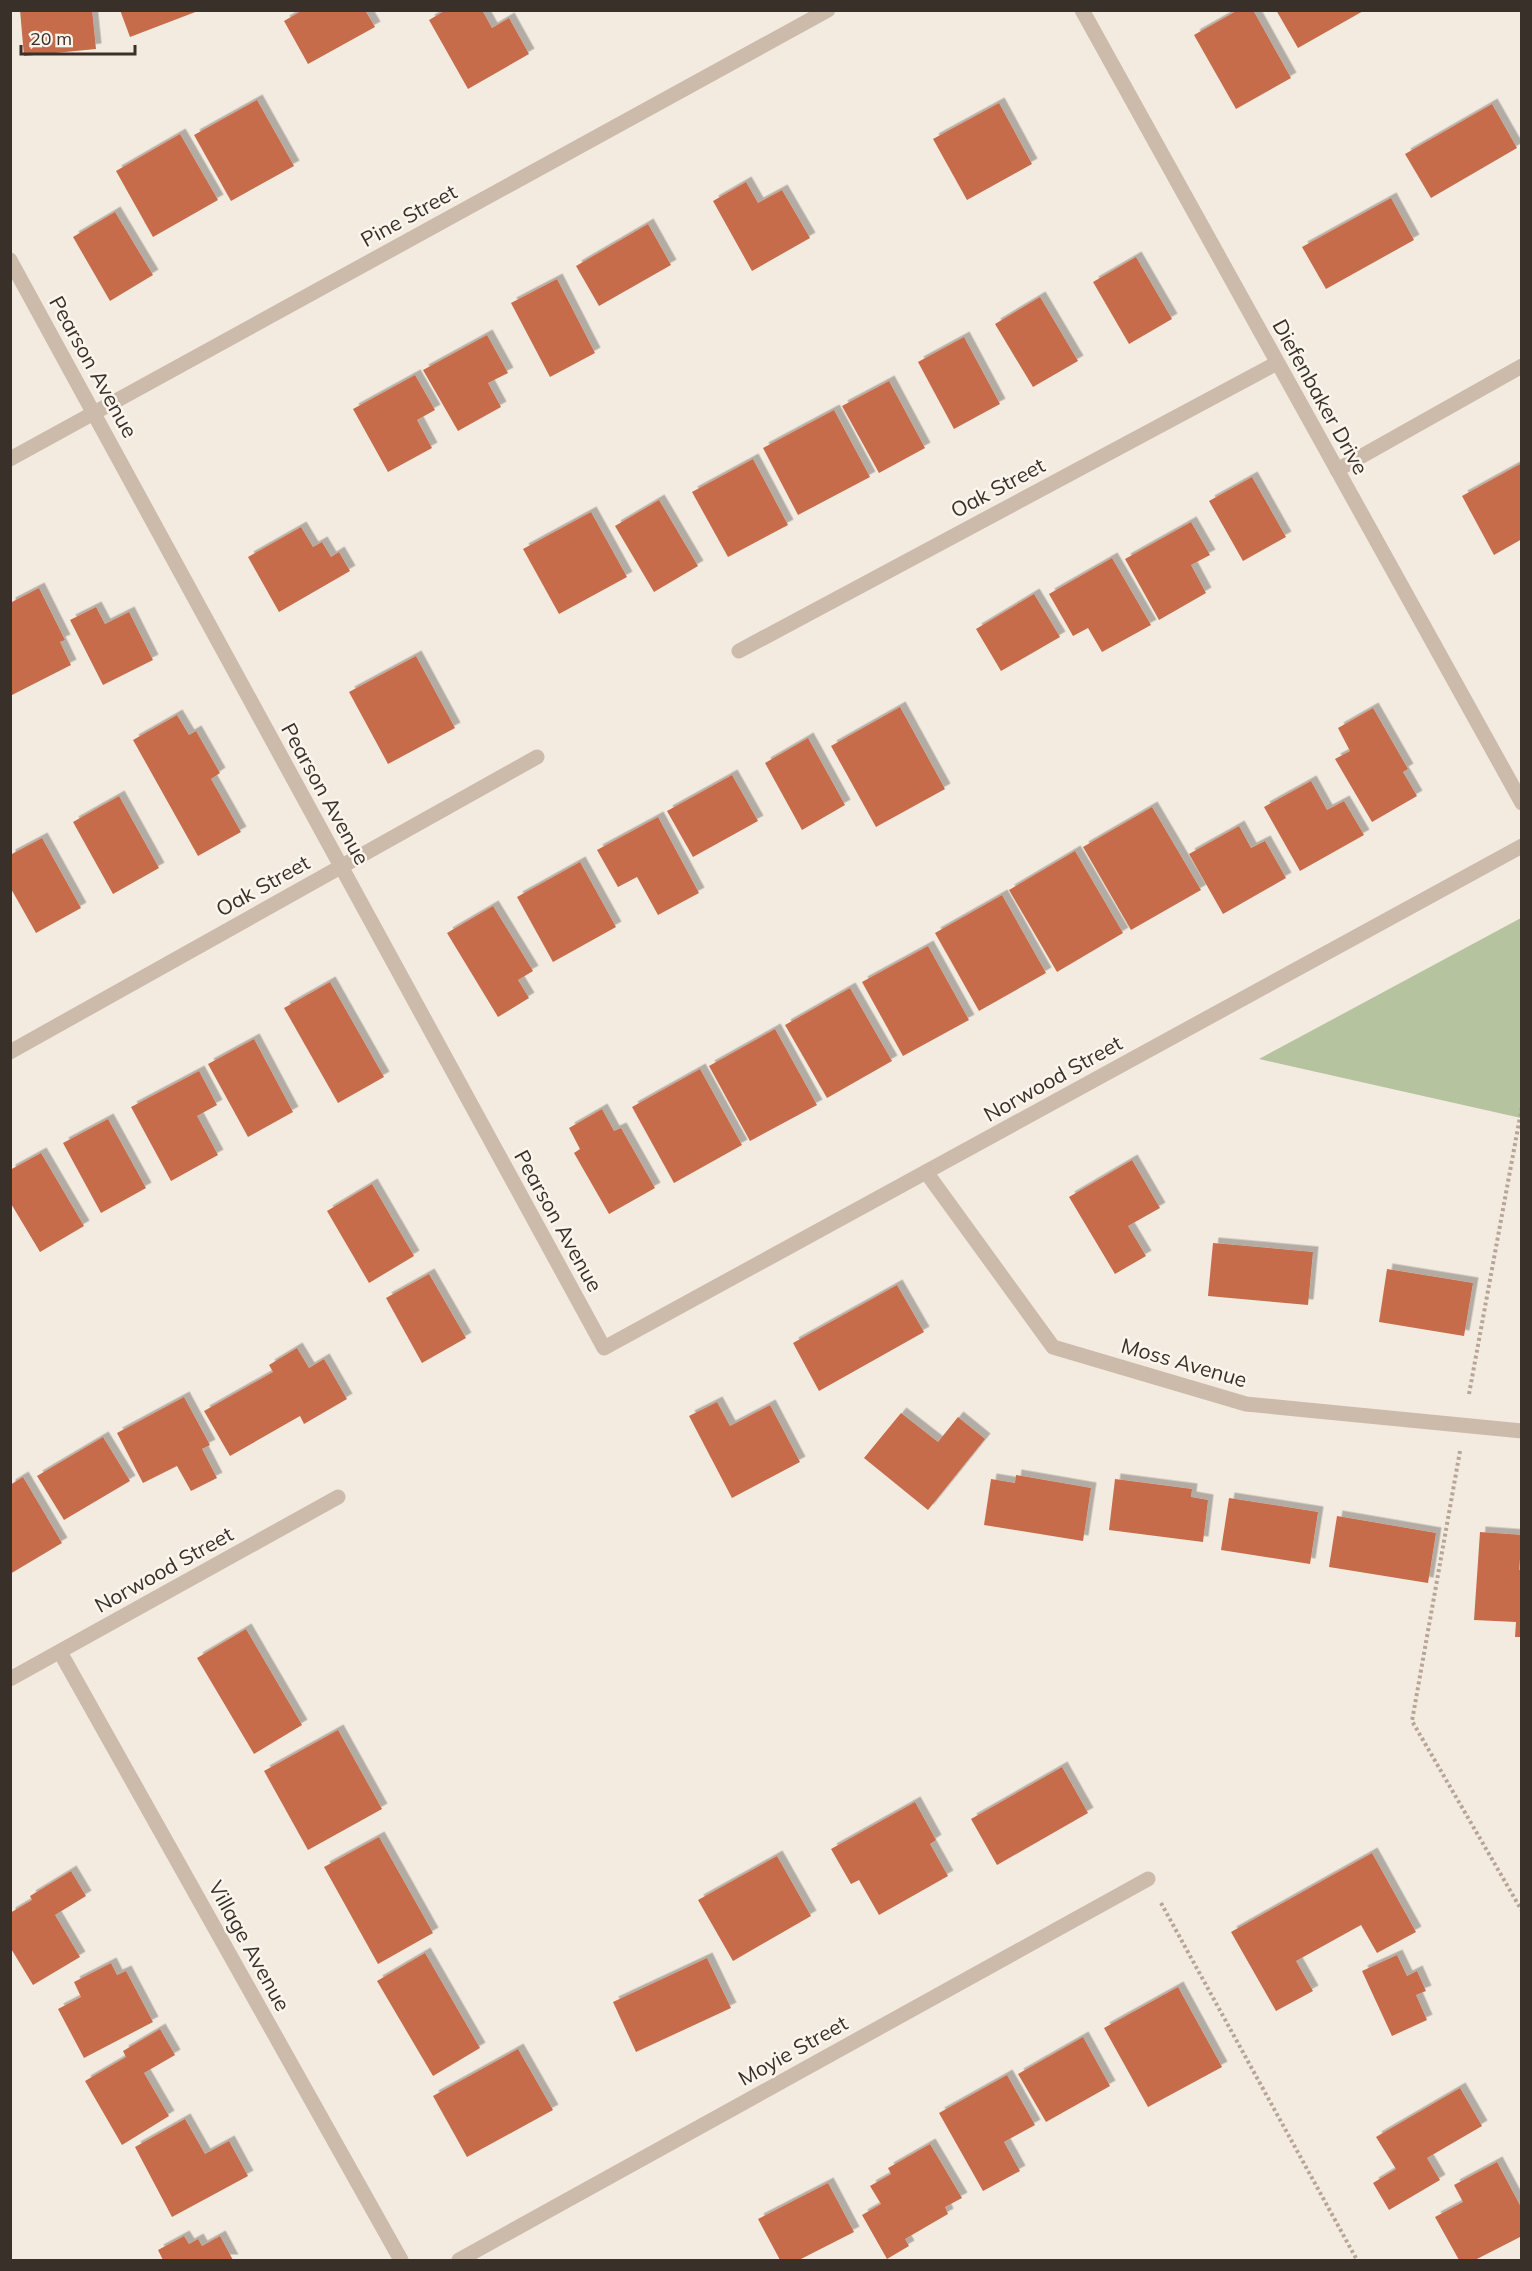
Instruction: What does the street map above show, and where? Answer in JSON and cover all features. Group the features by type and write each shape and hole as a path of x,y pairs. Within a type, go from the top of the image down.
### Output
{"street":[{"name":"Pine Street","path":"10,459 828,10"},
{"name":"Diefenbaker Drive","path":"1082,10 1521,803"},
{"name":"Pearson Avenue","path":"10,260 604,1348"},
{"name":"Oak Street","path":"739,651 1277,363"},
{"path":"1337,470 1521,366"},
{"name":"Oak Street","path":"10,1052 537,757"},
{"name":"Norwood Street","path":"604,1348 1521,846"},
{"name":"Moss Avenue","path":"926,1172 1053,1347 1246,1404 1521,1431"},
{"name":"Norwood Street","path":"10,1679 338,1497"},
{"name":"Village Avenue","path":"60,1652 401,2260"},
{"name":"Moyie Street","path":"459,2260 1148,1879"}],"path":[{"path":"1469,1394 1521,1107"},
{"path":"1460,1450 1412,1721 1521,1911"},
{"path":"1148,1879 1357,2260"}],"green space":[{"path":"1521,918 1521,1118 1259,1059"}],"building":[{"path":"20,10 92,10 96,49 24,56"},
{"path":"120,10 198,10 198,11 130,37"},
{"path":"303,10 365,10 375,27 308,64 284,21"},
{"path":"446,10 482,10 492,28 509,18 529,54 468,89 429,20"},
{"path":"1238,10 1253,10 1291,78 1236,109 1194,35"},
{"path":"1276,10 1365,10 1298,48"},
{"path":"257,100 294,166 231,201 194,135"},
{"path":"999,103 1032,164 967,200 933,139"},
{"path":"1492,104 1517,148 1431,198 1405,154"},
{"path":"180,134 218,200 153,237 116,171"},
{"path":"746,182 758,203 782,190 810,238 752,271 713,201"},
{"path":"1391,198 1414,240 1326,289 1302,247"},
{"path":"115,212 153,275 110,301 73,237"},
{"path":"648,224 671,265 599,306 576,266"},
{"path":"1136,257 1172,319 1129,344 1093,282"},
{"path":"557,279 595,353 550,377 511,303"},
{"path":"1040,297 1078,361 1033,387 995,324"},
{"path":"487,335 508,373 488,383 501,407 458,431 423,370"},
{"path":"964,337 1000,404 954,429 918,362"},
{"path":"415,375 435,410 417,420 432,448 388,472 353,409"},
{"path":"889,381 925,448 879,473 842,406"},
{"path":"834,410 870,477 798,515 763,448"},
{"path":"753,459 788,525 728,557 692,492"},
{"path":"1522,463 1522,539 1494,555 1462,496"},
{"path":"1252,477 1286,537 1243,561 1209,501"},
{"path":"659,500 698,566 654,592 615,526"},
{"path":"591,512 627,577 559,614 523,549"},
{"path":"1191,522 1210,555 1191,565 1206,593 1159,620 1125,559"},
{"path":"301,527 313,547 322,542 331,557 339,552 350,571 279,612 248,557"},
{"path":"1112,558 1151,625 1102,652 1088,628 1073,636 1049,594"},
{"path":"39,588 65,640 60,642 71,665 12,695 10,603"},
{"path":"1034,594 1060,637 1001,671 976,629"},
{"path":"96,607 105,624 129,612 153,660 103,685 70,620"},
{"path":"416,656 455,728 388,764 349,692"},
{"path":"900,707 945,789 876,827 831,746"},
{"path":"1373,708 1408,769 1403,772 1417,796 1372,822 1335,759 1350,751 1338,728"},
{"path":"177,715 189,735 196,731 220,773 211,779 241,832 198,856 133,740"},
{"path":"808,738 845,805 802,830 765,763"},
{"path":"732,775 758,821 693,857 667,811"},
{"path":"1311,781 1327,810 1344,801 1364,835 1300,871 1264,807"},
{"path":"119,796 159,868 113,894 73,822"},
{"path":"1152,807 1201,890 1131,930 1083,847"},
{"path":"658,817 699,893 658,915 637,877 618,887 597,850"},
{"path":"1239,826 1251,848 1265,841 1286,878 1223,914 1189,854"},
{"path":"42,838 81,908 36,933 10,887 10,855"},
{"path":"1075,851 1123,933 1057,972 1009,890"},
{"path":"580,862 616,927 553,962 517,897"},
{"path":"1002,895 1046,973 979,1011 935,933"},
{"path":"493,906 533,971 518,980 529,998 498,1017 447,933"},
{"path":"928,946 969,1020 903,1056 862,982"},
{"path":"330,982 384,1077 338,1103 284,1008"},
{"path":"850,988 892,1061 827,1098 785,1025"},
{"path":"775,1029 817,1105 750,1141 709,1066"},
{"path":"254,1039 293,1112 248,1137 208,1064"},
{"path":"700,1069 742,1145 674,1183 632,1107"},
{"path":"199,1071 217,1105 197,1116 218,1155 171,1181 131,1107"},
{"path":"602,1109 614,1131 621,1128 655,1188 609,1214 574,1153 580,1149 569,1128"},
{"path":"108,1119 146,1188 101,1213 63,1143"},
{"path":"41,1153 84,1226 40,1252 10,1202 10,1170"},
{"path":"1132,1160 1160,1208 1128,1226 1146,1256 1115,1274 1069,1197"},
{"path":"372,1184 414,1256 369,1283 327,1211"},
{"path":"1213,1243 1313,1252 1308,1305 1208,1296"},
{"path":"1387,1269 1473,1283 1464,1336 1379,1322"},
{"path":"429,1274 466,1338 422,1363 386,1298"},
{"path":"897,1285 924,1332 819,1391 793,1343"},
{"path":"297,1348 309,1368 324,1359 347,1399 304,1424 300,1416 230,1456 204,1411 273,1372 269,1365"},
{"path":"184,1397 210,1445 202,1449 217,1478 191,1491 177,1466 143,1483 117,1433"},
{"path":"717,1402 730,1426 770,1405 800,1462 732,1498 689,1416"},
{"path":"901,1413 938,1442 958,1417 985,1439 928,1510 864,1458"},
{"path":"103,1437 130,1481 64,1520 37,1476"},
{"path":"1016,1475 1091,1488 1083,1541 984,1525 991,1479 1015,1483"},
{"path":"23,1477 62,1543 10,1574 10,1485"},
{"path":"1115,1479 1192,1489 1191,1497 1208,1500 1203,1542 1109,1530"},
{"path":"1229,1498 1318,1512 1310,1564 1221,1550"},
{"path":"1337,1516 1436,1533 1428,1583 1329,1567"},
{"path":"1480,1532 1522,1535 1519,1570 1522,1570 1522,1637 1515,1637 1516,1622 1474,1620"},
{"path":"246,1629 302,1725 254,1754 197,1658"},
{"path":"338,1730 382,1809 308,1850 264,1771"},
{"path":"1062,1767 1088,1813 997,1865 971,1819"},
{"path":"915,1802 936,1840 930,1844 948,1876 879,1915 859,1880 851,1884 831,1849"},
{"path":"379,1837 433,1933 378,1964 324,1867"},
{"path":"1372,1853 1416,1932 1377,1953 1361,1925 1296,1961 1313,1991 1276,2011 1231,1932"},
{"path":"777,1856 811,1916 733,1961 698,1900"},
{"path":"71,1871 86,1896 55,1915 80,1957 33,1985 10,1947 10,1913 32,1900 30,1896"},
{"path":"425,1953 480,2048 433,2076 377,1981"},
{"path":"1397,1955 1407,1976 1417,1971 1426,1991 1416,1995 1427,2020 1392,2036 1362,1971"},
{"path":"707,1958 731,2008 636,2052 613,2002"},
{"path":"111,1963 117,1975 126,1971 153,2022 84,2058 58,2009 81,1997 74,1982"},
{"path":"1178,1987 1222,2067 1148,2107 1104,2028"},
{"path":"160,2029 175,2055 144,2073 169,2116 122,2145 85,2081 126,2057 123,2051"},
{"path":"1083,2037 1110,2086 1046,2122 1018,2074"},
{"path":"518,2049 553,2110 467,2157 433,2096"},
{"path":"1007,2075 1035,2125 1004,2142 1020,2171 983,2191 939,2113"},
{"path":"1460,2088 1482,2126 1427,2158 1440,2180 1389,2210 1373,2183 1396,2169 1376,2137"},
{"path":"185,2119 205,2154 229,2141 248,2176 172,2217 135,2147"},
{"path":"930,2144 962,2198 945,2207 948,2214 905,2239 909,2246 887,2259 862,2215 881,2204 870,2186 891,2174 888,2168"},
{"path":"1497,2162 1522,2209 1522,2236 1475,2260 1459,2260 1435,2217 1463,2202 1454,2185"},
{"path":"828,2183 854,2232 799,2260 780,2260 758,2219"},
{"path":"184,2236 189,2244 198,2239 202,2246 220,2236 233,2260 163,2260 158,2250"}]}
